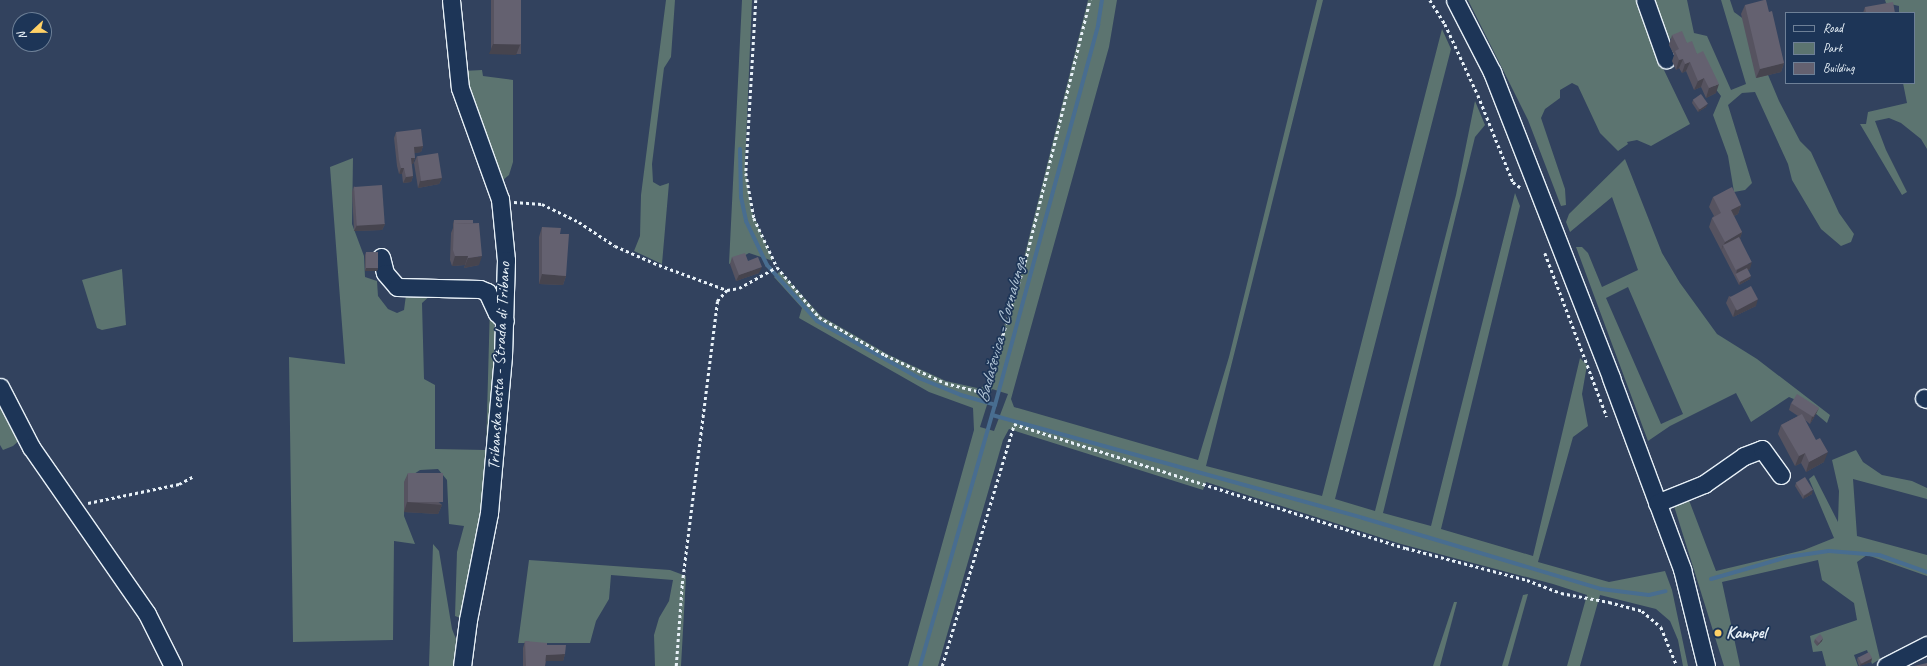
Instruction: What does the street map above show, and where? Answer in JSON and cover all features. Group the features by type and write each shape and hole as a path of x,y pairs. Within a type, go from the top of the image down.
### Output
{"street":[{"name":"Tribanska cesta - Strada di Tribano","path":"451,0 460,88 500,199 506,260 505,321 490,513 468,620 462,666"},
{"path":"1455,0 1492,72 1518,134 1682,569 1706,666"},
{"path":"1645,0 1666,59"},
{"path":"381,257 385,273 397,287 480,289 487,292 497,313 505,321"},
{"path":"0,387 32,447 147,614 173,666"},
{"path":"1657,503 1704,484 1744,456 1762,450 1781,475"},
{"path":"1886,666 1927,645"}],"path":[{"path":"756,0 746,173 754,218 777,267 819,317 885,355 945,383 985,393 1025,262 1090,0"},
{"path":"1430,0 1445,24 1478,95 1513,182 1523,190"},
{"path":"500,199 542,204 578,222 615,246 658,265 727,290 739,288 777,267"},
{"path":"676,666 682,584 717,301 727,290"},
{"path":"942,666 1014,424 1406,548 1526,580 1561,593 1609,602 1642,611 1661,628 1676,666"},
{"path":"78,513 91,502 179,484 192,477"}],"green space":[{"path":"666,0 675,0 671,57 664,68 652,164 653,182 660,186 669,183 662,264 634,251 640,236 641,195"},
{"path":"742,0 752,0 745,165 751,209 773,261 749,253 729,264"},
{"path":"1088,0 1117,0 1109,47 1011,399 1014,407 1198,460 1229,357 1317,0 1323,0 1206,466 1322,496 1442,29 1451,49 1335,499 1375,511 1456,195 1475,101 1485,125 1475,137 1383,513 1431,526 1515,193 1520,206 1441,529 1533,556 1580,358 1587,365 1582,394 1588,426 1573,437 1538,562 1609,582 1665,571 1672,590 1688,666 1683,666 1678,640 1670,621 1656,609 1600,595 1580,666 1567,666 1587,595 1553,584 1401,544 1206,482 1203,490 1009,429 1003,440 938,666 908,666 974,430 973,408 929,392 799,318 802,308 774,277 780,271 821,316 889,355 946,381 977,388 986,386 1021,270","holes":["992,389 1008,394 994,431 980,427"]},
{"path":"1468,0 1640,0 1663,68 1690,124 1651,146 1637,140 1627,142 1628,144 1618,151 1600,133 1578,86 1572,83 1560,90 1560,98 1545,109 1541,118 1565,189 1566,205 1561,206 1528,120"},
{"path":"1650,0 1687,0 1694,33 1707,36 1731,90 1746,84 1721,0 1730,0 1734,12 1745,20 1779,101 1800,141 1811,152 1839,213 1854,234 1851,242 1841,246 1821,229 1792,180 1788,164 1755,92 1742,93 1728,105 1752,183 1745,190 1734,192 1728,156 1713,115 1721,96 1676,37 1666,40"},
{"path":"1885,0 1927,0 1927,149 1921,139 1901,123 1889,118 1875,121 1886,150 1907,192 1902,195 1860,124 1866,124 1868,112 1907,103 1903,84 1915,84 1915,12 1899,12 1899,6 1886,3"},
{"path":"482,70 483,76 513,80 513,162 509,175 503,180 479,127 463,71"},
{"path":"353,158 352,224 364,256 365,277 377,281 378,296 388,309 397,313 404,310 406,295 432,294 422,303 424,379 435,385 435,449 486,450 490,305 498,343 492,450 463,619 455,616 457,552 464,526 449,524 447,480 438,469 420,470 405,480 404,516 415,544 394,541 393,640 293,642 289,357 345,364 330,167"},
{"path":"1625,159 1662,253 1680,283 1717,334 1757,359 1830,415 1827,423 1803,403 1789,397 1751,422 1736,393 1670,426 1648,441 1576,247 1582,247 1588,253 1602,287 1638,270 1612,197 1570,232 1566,222 1569,214","holes":["1628,287 1683,414 1661,424 1606,298"]},
{"path":"122,269 126,325 102,330 97,328 82,280"},
{"path":"0,394 22,438 13,446 3,450 0,445"},
{"path":"1856,450 1863,462 1882,475 1912,481 1927,488 1927,499 1853,479 1857,536 1927,555 1927,576 1867,555 1857,562 1880,659 1872,664 1867,650 1854,655 1858,666 1826,666 1822,651 1813,652 1810,636 1857,620 1854,603 1822,580 1818,560 1722,582 1740,666 1724,666 1674,506 1687,495 1716,571 1804,550 1834,538 1809,479 1814,475 1838,522 1839,491 1832,460"},
{"path":"433,544 439,551 452,629 456,639 455,666 429,666"},
{"path":"529,560 670,570 686,576 681,666 655,666 654,635 659,618 669,601 673,580 611,575 609,599 596,621 590,643 518,643"},
{"path":"1528,594 1508,666 1502,666 1523,595"},
{"path":"1454,602 1457,602 1440,666 1433,666"}],"building":[{"path":"494,0 521,0 521,44 494,44"},
{"path":"1766,0 1769,12 1772,11 1784,63 1760,69 1745,5"},
{"path":"1893,2 1895,12 1866,12 1865,7"},
{"path":"1682,31 1687,43 1692,41 1697,54 1703,51 1719,84 1709,88 1704,78 1698,81 1690,62 1685,64 1683,59 1679,60 1675,51 1679,49 1672,35"},
{"path":"1701,94 1708,104 1700,110 1693,100"},
{"path":"421,129 423,146 414,147 415,158 411,158 413,176 406,177 404,168 401,168 399,160 396,132"},
{"path":"438,153 442,178 421,181 417,156"},
{"path":"382,185 385,224 357,226 354,187"},
{"path":"1732,187 1741,205 1731,210 1742,232 1725,242 1712,218 1721,213 1713,197"},
{"path":"454,220 473,220 473,223 454,224"},
{"path":"479,223 482,256 468,258 468,256 455,256 453,250 454,224"},
{"path":"542,227 561,228 560,234 569,234 566,276 542,274"},
{"path":"1739,237 1752,262 1736,270 1723,245"},
{"path":"366,252 378,252 378,268 366,268"},
{"path":"745,253 748,261 758,257 762,267 739,275 732,257"},
{"path":"1747,268 1751,276 1740,282 1735,274"},
{"path":"1751,286 1758,299 1737,311 1730,297"},
{"path":"1797,394 1819,408 1813,417 1791,403"},
{"path":"1802,414 1816,440 1820,438 1828,452 1809,462 1805,453 1799,456 1781,425"},
{"path":"408,473 443,473 443,502 408,502"},
{"path":"1805,477 1813,490 1804,496 1796,483"},
{"path":"1820,634 1823,638 1819,643 1815,639"},
{"path":"525,641 547,643 547,645 566,645 565,654 546,655 545,666 526,666"},
{"path":"1869,652 1872,658 1861,664 1858,657"},
{"path":"1927,663 1927,666 1914,666"}],"waterway":[{"name":"Badaševica - Cornalunga","path":"920,666 995,405 1098,25 1102,0"},
{"path":"740,149 741,197 746,221 767,265 817,321 919,378 961,395 995,405"},
{"path":"992,415 1363,518 1601,589 1649,595 1666,591"},
{"path":"1711,579 1787,557 1829,551 1879,555 1927,572"}],"place":[{"name":"Kampel","path":"1718,633"}]}
